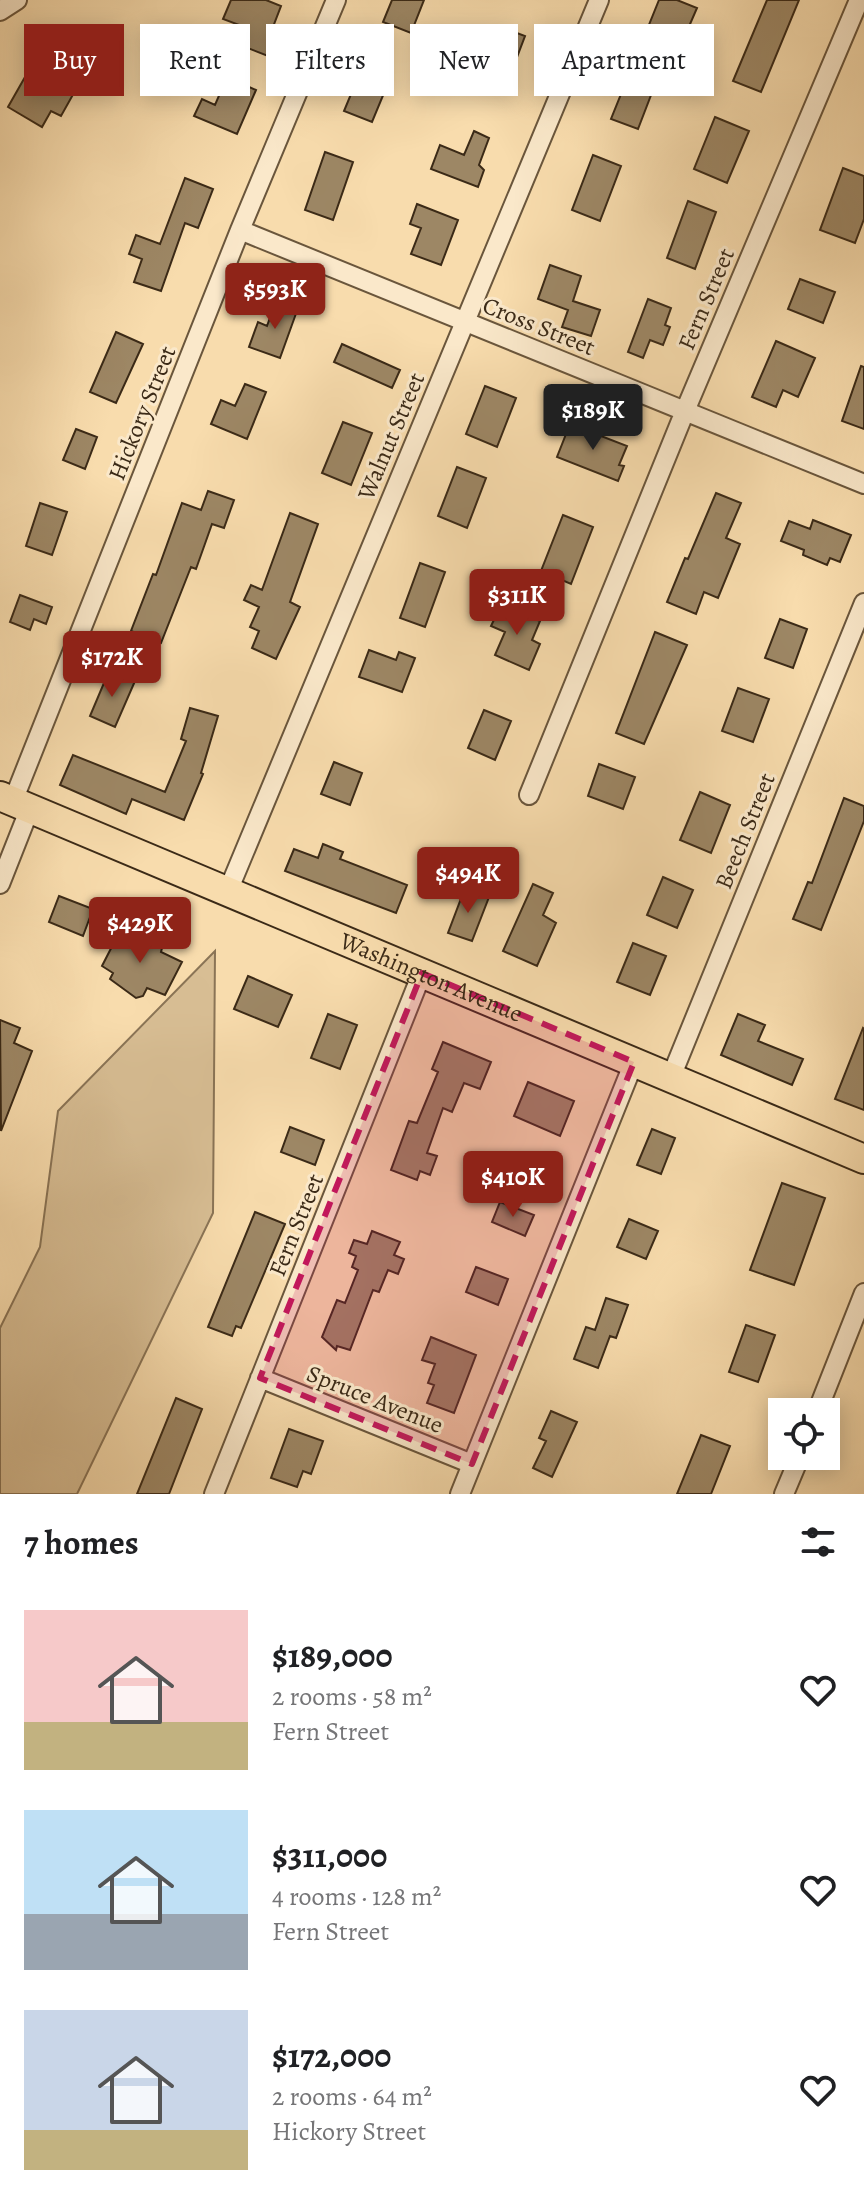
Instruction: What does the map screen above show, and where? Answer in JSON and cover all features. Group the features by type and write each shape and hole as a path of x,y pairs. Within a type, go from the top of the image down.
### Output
{"main road":[{"name":"Washington Avenue","path":"14,802 864,1159"}],"street":[{"path":"0,11 17,0"},
{"name":"Hickory Street","path":"0,884 14,802 240,230 336,0"},
{"name":"Walnut Street","path":"228,891 599,0"},
{"name":"Fern Street","path":"529,795 685,411 859,0"},
{"name":"Cross Street","path":"240,230 864,484"},
{"name":"Beech Street","path":"671,1077 864,603"},
{"name":"Fern Street","path":"214,1494 422,973"},
{"path":"460,1494 634,1062"},
{"path":"823,1398 864,1293"},
{"name":"Spruce Avenue","path":"260,1378 472,1464"},
{"path":"784,1494 794,1470"}],"highlighted area":[{"path":"422,973 634,1062 472,1464 260,1378"}],"shaded area":[{"path":"215,951 213,1213 77,1494 0,1494 0,1328 40,1247 58,1111"}],"building":[{"path":"231,0 266,0 281,6 274,24 266,24 266,55 250,49 250,24 237,24 223,19"},
{"path":"392,0 424,0 415,24 410,24 410,33 383,22"},
{"path":"659,0 677,0 697,8 690,24 649,24"},
{"path":"767,0 799,0 761,92 733,81"},
{"path":"518,33 525,36 518,54"},
{"path":"24,79 24,96 72,96 61,116 51,111 42,127 8,107"},
{"path":"250,87 256,90 237,134 194,116 202,99 215,105 219,96 250,96"},
{"path":"350,96 383,96 372,122 344,111"},
{"path":"620,96 651,96 638,129 611,119"},
{"path":"715,117 749,131 727,183 694,169"},
{"path":"474,131 489,138 479,165 484,170 478,187 431,169 440,145 464,155"},
{"path":"325,152 353,162 333,220 305,210"},
{"path":"593,155 621,166 600,221 572,210"},
{"path":"843,168 864,176 864,219 855,243 820,230"},
{"path":"185,178 213,189 198,228 185,223 161,291 134,282 142,259 129,254 136,235 160,244"},
{"path":"688,201 716,212 695,269 667,258"},
{"path":"417,204 458,220 441,265 411,254 421,228 410,224"},
{"path":"550,265 581,276 573,301 600,310 591,336 562,327 568,310 538,299"},
{"path":"800,279 835,292 823,323 788,309"},
{"path":"648,299 671,308 665,325 670,327 663,345 650,340 643,358 628,352"},
{"path":"276,301 298,308 280,358 249,347 258,322 267,326"},
{"path":"116,332 143,344 116,403 90,392"},
{"path":"776,341 815,358 798,397 783,390 776,407 752,397"},
{"path":"342,344 400,370 392,388 334,362"},
{"path":"861,366 864,367 864,429 842,421"},
{"path":"245,384 266,392 247,439 211,424 221,400 235,406"},
{"path":"485,386 516,398 497,447 466,434"},
{"path":"343,422 372,433 351,485 322,473"},
{"path":"570,424 627,446 619,465 624,466 618,481 557,457"},
{"path":"76,429 97,437 85,469 63,460"},
{"path":"457,467 486,478 467,528 438,516"},
{"path":"208,491 234,500 224,528 212,524 196,569 191,567 161,643 131,631 153,574 156,575 182,503 201,510"},
{"path":"716,493 741,503 726,538 740,544 718,598 704,592 696,614 667,602"},
{"path":"40,503 67,512 52,555 26,546"},
{"path":"290,513 318,524 290,602 300,607 276,659 252,648 259,631 250,627 259,607 244,600 251,585 262,590"},
{"path":"563,515 593,527 571,584 541,571"},
{"path":"813,520 851,535 840,562 830,558 827,565 803,555 804,550 781,541 789,521 810,529"},
{"path":"420,563 445,572 425,627 400,618"},
{"path":"20,595 52,607 46,624 34,619 30,630 10,622"},
{"path":"501,605 540,621 532,640 540,644 529,670 495,655 505,632 491,626"},
{"path":"780,619 807,629 793,668 765,658"},
{"path":"655,632 687,645 644,744 616,733"},
{"path":"369,650 396,660 399,652 415,658 402,692 359,677"},
{"path":"109,671 135,681 115,727 90,716"},
{"path":"738,688 769,699 753,742 722,731"},
{"path":"190,708 218,716 203,774 184,820 132,799 126,814 60,785 73,755 165,792 186,741 181,739"},
{"path":"484,710 511,721 495,760 468,748"},
{"path":"334,762 362,773 350,805 321,794"},
{"path":"599,764 635,777 623,809 588,796"},
{"path":"700,792 730,805 711,853 680,840"},
{"path":"844,798 864,806 864,821 821,930 793,919 808,882 812,883"},
{"path":"323,844 343,852 340,859 407,885 396,913 285,871 294,849 318,858"},
{"path":"663,877 693,890 677,928 647,915"},
{"path":"533,884 553,893 543,915 556,923 537,966 503,951"},
{"path":"465,888 489,897 472,941 448,933"},
{"path":"59,896 93,909 83,936 49,922"},
{"path":"122,927 144,940 154,939 163,944 161,952 182,962 165,995 147,988 143,996 136,998 110,979 113,973 102,966"},
{"path":"633,943 666,956 650,995 617,982"},
{"path":"248,976 292,995 278,1027 234,1009"},
{"path":"328,1014 357,1025 340,1069 311,1058"},
{"path":"738,1014 765,1025 758,1041 803,1059 792,1085 721,1055"},
{"path":"0,1020 20,1028 14,1043 32,1051 1,1131"},
{"path":"864,1029 864,1110 835,1099"},
{"path":"443,1042 491,1062 480,1089 464,1083 452,1112 443,1108 427,1153 437,1156 430,1175 420,1171 417,1180 391,1170 409,1121 417,1123 438,1072 432,1069"},
{"path":"528,1082 574,1101 560,1136 514,1116"},
{"path":"290,1127 324,1140 315,1165 281,1152"},
{"path":"652,1129 675,1138 661,1174 637,1165"},
{"path":"782,1183 825,1198 794,1285 750,1270"},
{"path":"500,1202 534,1215 525,1236 492,1222"},
{"path":"255,1212 285,1224 241,1328 236,1326 232,1336 208,1327"},
{"path":"629,1219 658,1231 646,1259 617,1247"},
{"path":"372,1231 400,1242 394,1255 404,1259 398,1274 388,1270 379,1292 373,1290 350,1350 337,1346 336,1350 322,1337 337,1300 345,1303 358,1270 352,1267 356,1256 349,1253 354,1240 367,1244"},
{"path":"476,1267 508,1279 498,1305 466,1292"},
{"path":"606,1298 628,1305 616,1338 610,1336 598,1368 574,1359 586,1327 595,1330"},
{"path":"746,1325 775,1335 758,1382 729,1372"},
{"path":"431,1337 476,1355 454,1413 427,1403 434,1385 428,1383 435,1364 422,1360"},
{"path":"176,1398 202,1409 169,1494 137,1494"},
{"path":"551,1411 577,1422 552,1477 533,1468 546,1441 539,1438"},
{"path":"289,1429 323,1441 311,1474 303,1471 297,1487 271,1478"},
{"path":"701,1435 730,1446 711,1494 677,1494"}]}
